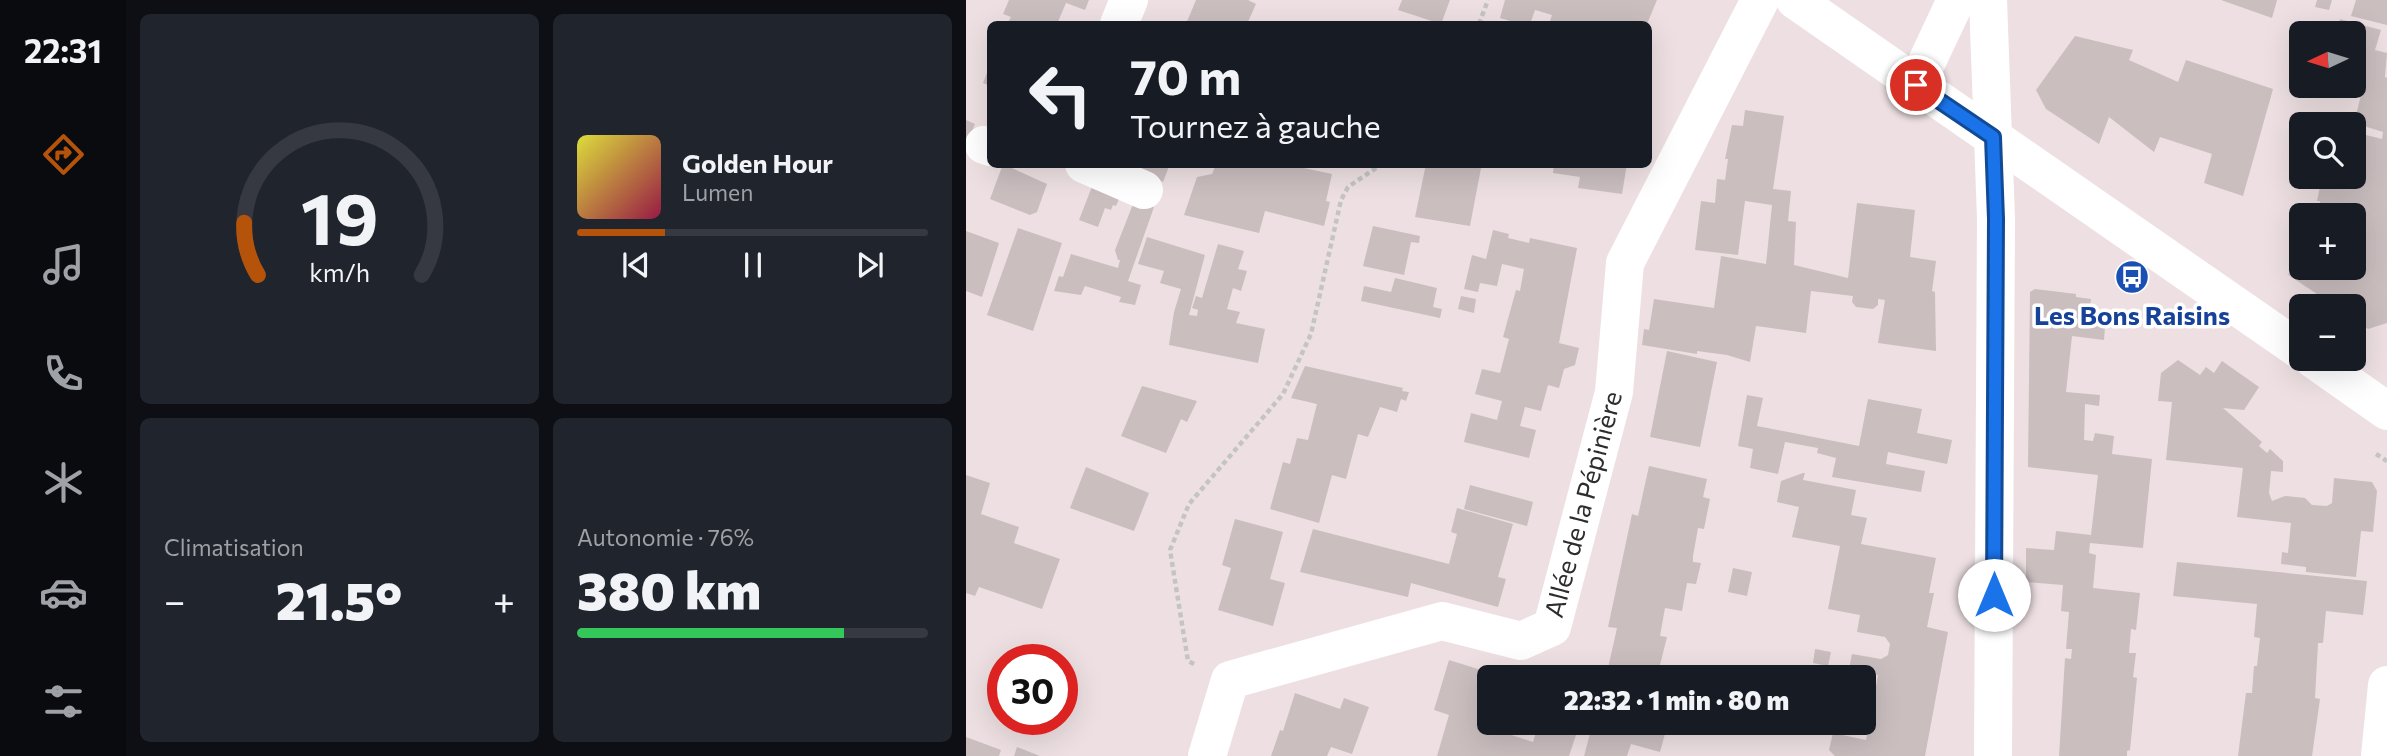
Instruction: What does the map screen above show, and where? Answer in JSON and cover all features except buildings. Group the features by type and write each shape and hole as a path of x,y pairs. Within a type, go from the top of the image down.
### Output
{"street":[{"path":"1120,21 1129,0"},
{"name":"Allée de la Pépinière","path":"1230,680 1442,621 1521,640 1552,627 1614,392 1625,263 1760,0"},
{"path":"1795,0 2289,343"},
{"path":"1916,85 1956,0"},
{"path":"1988,0 1996,219 1993,756"},
{"path":"1093,168 1144,190"},
{"path":"2330,371 2387,411"},
{"path":"1207,756 1230,680"},
{"path":"2380,756 2387,685"}],"path":[{"path":"1480,21 1488,0"},
{"path":"1230,680 1210,674 1188,661 1170,550 1189,504 1283,394 1311,334 1341,200 1348,187 1376,168"}],"place":[{"name":"Les Bons Raisins","path":"2132,277"}],"route":[{"path":"1916,85 1993,137 1996,219 1994,595"}]}
